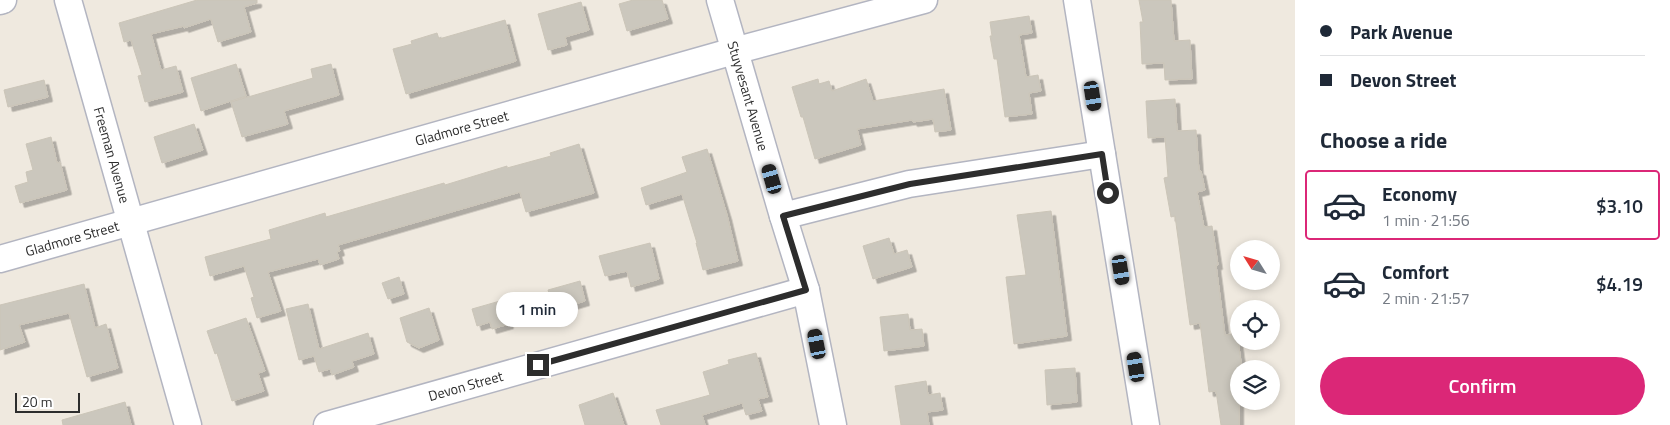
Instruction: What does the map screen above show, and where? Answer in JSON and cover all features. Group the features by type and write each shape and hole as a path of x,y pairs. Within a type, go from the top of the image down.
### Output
{"street":[{"name":"Freeman Avenue","path":"68,0 188,425"},
{"name":"Stuyvesant Avenue","path":"720,0 806,290 833,425"},
{"name":"Gladmore Street","path":"0,259 734,51 924,0"},
{"path":"1077,0 1146,425"},
{"path":"783,216 910,184 1102,154"},
{"name":"Devon Street","path":"327,425 806,290"}],"building":[{"path":"197,0 257,0 257,3 244,7 251,32 218,42 211,19 184,28 184,26 151,34 161,70 176,66 183,92 145,102 138,76 142,75 131,40 124,42 119,23"},
{"path":"633,0 662,0 668,19 627,31 619,4"},
{"path":"1139,0 1171,0 1174,41 1190,40 1192,79 1165,80 1164,63 1142,64 1140,22 1143,22"},
{"path":"581,2 589,30 565,37 567,45 548,50 538,14"},
{"path":"1029,16 1032,33 1019,35 1026,77 1038,75 1041,91 1029,93 1032,114 1005,117 997,59 994,59 990,36 992,36 990,22"},
{"path":"505,20 516,61 406,94 393,49 412,44 411,41 437,33 439,39"},
{"path":"236,64 246,96 201,111 191,78"},
{"path":"331,64 339,95 284,111 288,124 242,137 231,102 313,78 311,69"},
{"path":"818,79 819,84 829,81 832,91 866,79 873,101 944,89 951,130 935,132 933,119 913,122 912,120 857,129 861,145 815,159 792,87"},
{"path":"44,80 48,97 8,107 4,90"},
{"path":"1175,99 1177,131 1196,130 1199,171 1201,171 1205,190 1197,192 1204,227 1212,226 1225,335 1230,334 1230,350 1239,350 1241,360 1230,360 1230,410 1239,410 1239,425 1221,425 1216,391 1209,392 1200,323 1190,325 1175,216 1171,217 1164,178 1168,177 1165,137 1148,138 1146,101"},
{"path":"194,124 203,150 162,163 154,137"},
{"path":"51,137 57,163 60,162 67,190 20,203 15,186 28,182 26,172 33,170 26,144"},
{"path":"579,144 594,193 526,212 520,192 338,245 340,251 337,252 339,259 320,265 318,259 268,272 281,311 257,318 251,298 254,297 244,266 210,276 205,257 271,239 269,230 325,213 326,217 444,183 445,185 507,166 507,168 551,156 550,153"},
{"path":"707,149 727,215 738,261 703,270 682,194 646,205 641,188 687,172 682,157"},
{"path":"1051,211 1067,336 1014,344 1006,277 1026,275 1017,215"},
{"path":"889,238 894,254 907,250 912,267 873,279 863,246"},
{"path":"650,243 659,279 631,287 627,271 605,276 599,256"},
{"path":"399,277 404,294 388,299 382,283"},
{"path":"580,281 585,301 554,310 548,290"},
{"path":"84,284 95,328 106,324 118,368 87,377 69,313 19,325 25,342 0,350 0,305"},
{"path":"514,297 519,314 507,317 509,324 492,329 490,322 477,326 472,309"},
{"path":"308,304 319,349 368,333 374,354 352,361 354,367 332,375 330,369 319,372 314,356 299,360 286,309"},
{"path":"429,308 439,340 419,348 407,342 400,318"},
{"path":"908,314 910,330 922,329 924,346 884,351 880,317"},
{"path":"246,318 265,371 258,373 264,391 232,401 217,353 215,354 207,331"},
{"path":"756,353 768,397 758,399 762,411 746,415 742,403 702,415 705,425 661,425 656,410 710,395 703,372 729,364 728,360"},
{"path":"1075,368 1077,402 1047,405 1045,370"},
{"path":"926,381 928,395 940,393 943,410 927,412 929,425 901,425 895,386"},
{"path":"613,393 624,425 585,425 579,405"},
{"path":"125,402 131,425 63,425 62,420"}],"route":[{"path":"538,365 806,290 783,216 910,184 1102,154 1108,193"}]}
